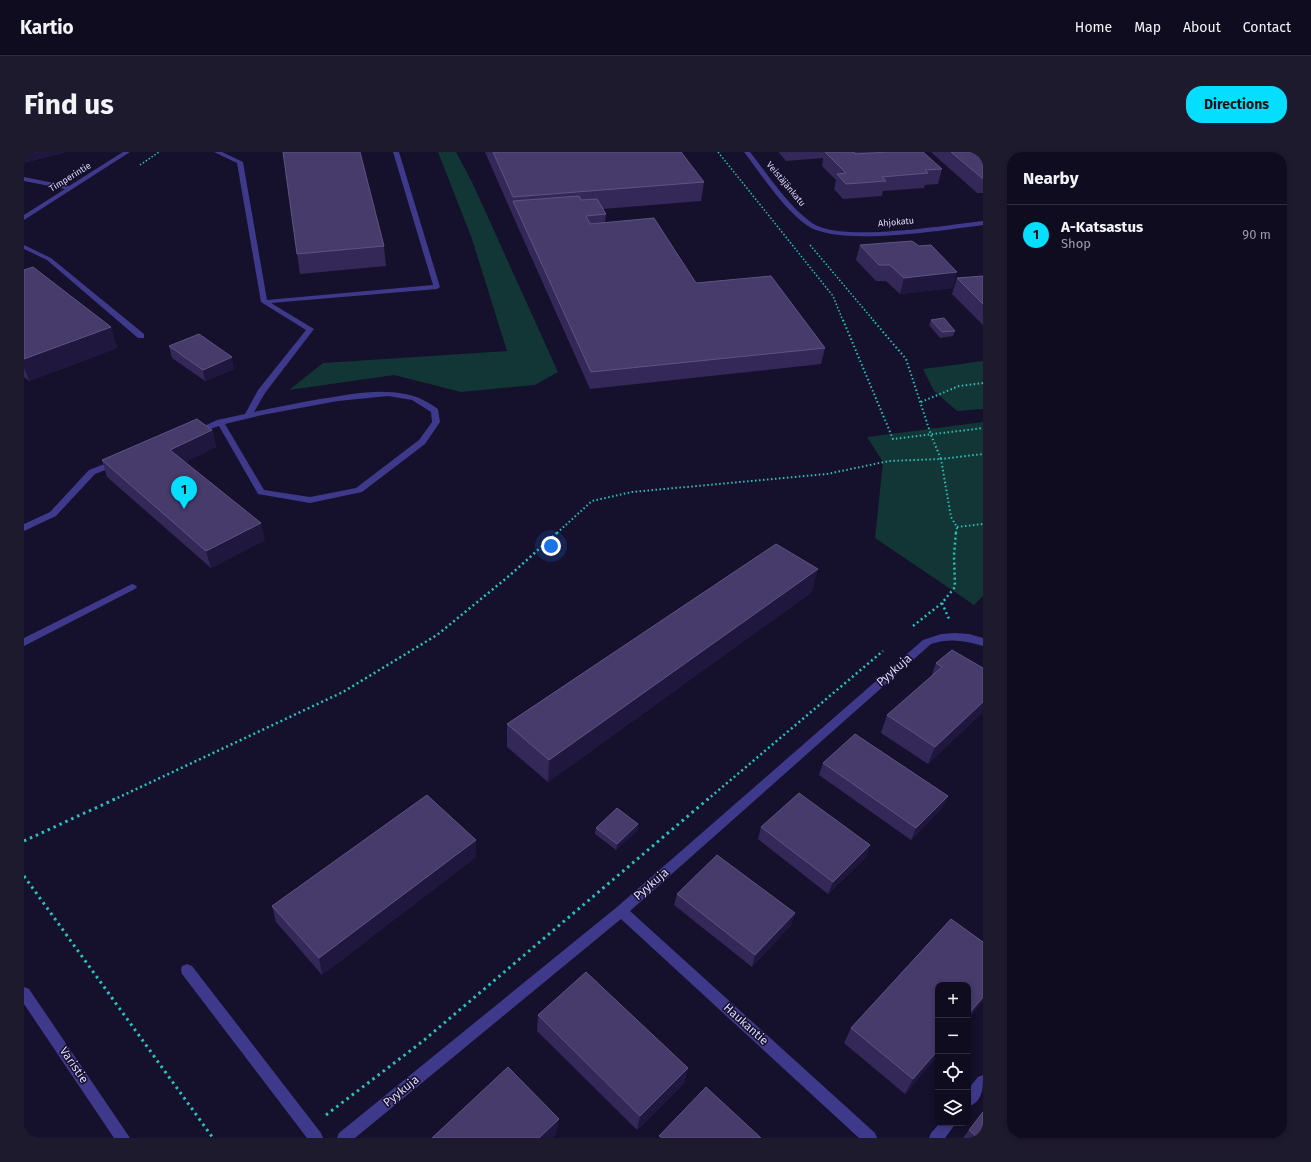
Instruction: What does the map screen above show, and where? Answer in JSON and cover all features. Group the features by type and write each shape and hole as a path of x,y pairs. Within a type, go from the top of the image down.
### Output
{"street":[{"name":"Timperintie","path":"24,218 127,152"},
{"path":"217,152 240,162 264,302 310,329 261,392 248,416"},
{"path":"264,302 437,287 396,152"},
{"name":"Veistäjänkatu","path":"747,152 802,218 812,226"},
{"path":"24,179 69,188"},
{"name":"Ahjokatu","path":"812,226 822,231 851,235 983,223"},
{"path":"24,247 50,259 141,336"},
{"path":"185,436 220,422 360,396 400,395 422,400 435,411 436,422 422,442 359,490 310,500 261,492 220,422"},
{"path":"24,528 52,514 92,472 128,458"},
{"path":"24,642 132,588"},
{"name":"Pyykuja","path":"344,1138 621,911 927,642 942,637 957,635 983,642"},
{"name":"Haukantie","path":"621,911 870,1138"},
{"path":"187,970 312,1133"},
{"name":"Varistie","path":"24,993 123,1138"},
{"path":"971,1096 983,1082"},
{"path":"936,1138 946,1126"}],"path":[{"path":"718,152 832,296 894,439 983,428"},
{"path":"812,226 807,242 906,360 921,402 930,435 941,458 952,517 957,527 954,555 955,587 942,603 909,629"},
{"path":"921,402 959,386 983,383"},
{"path":"24,841 343,692 437,635 509,576 592,501 632,492 827,474 889,461 983,454"},
{"path":"957,527 983,524"},
{"path":"312,1133 344,1103 423,1041 885,650"},
{"path":"24,876 212,1138"}],"green space":[{"path":"438,152 456,152 472,182 558,372 535,385 461,392 394,375 289,390 323,363 507,351 472,239"},
{"path":"983,361 983,409 957,411 934,391 923,369"},
{"path":"983,422 983,596 974,605 875,538 883,462 867,437"}],"building":[{"path":"283,152 360,152 384,246 297,254"},
{"path":"493,152 681,152 704,182 513,197"},
{"path":"825,152 853,152 856,154 923,152 942,169 925,170 928,173 882,177 886,181 846,184 837,174 846,173"},
{"path":"951,152 974,152 983,160 983,178 982,178"},
{"path":"579,196 581,200 597,199 606,214 586,216 590,224 654,218 696,283 771,276 825,348 591,372 513,201"},
{"path":"912,241 919,246 931,245 957,272 904,278 890,265 879,265 860,245"},
{"path":"33,267 111,327 24,359 24,270"},
{"path":"983,276 983,304 957,278"},
{"path":"944,318 955,331 942,332 931,320"},
{"path":"199,334 232,357 203,370 169,346"},
{"path":"197,419 212,430 170,450 261,523 206,551 102,460"},
{"path":"776,544 818,569 549,760 507,724"},
{"path":"952,650 983,668 983,702 935,747 887,715 942,667 936,663"},
{"path":"855,734 948,796 916,828 823,763"},
{"path":"799,793 870,845 833,882 761,827"},
{"path":"427,795 476,840 319,958 272,906"},
{"path":"617,808 638,824 617,844 596,828"},
{"path":"717,855 795,913 755,955 677,894"},
{"path":"951,919 983,942 983,997 971,1011 971,982 935,982 935,1053 913,1079 851,1028"},
{"path":"586,972 688,1068 640,1116 538,1015"},
{"path":"508,1067 559,1119 539,1138 432,1138"},
{"path":"706,1087 761,1138 662,1138 659,1136"},
{"path":"983,1112 983,1138 978,1138 969,1130"}],"place":[{"name":"A-Katsastus","path":"184,509"}]}
